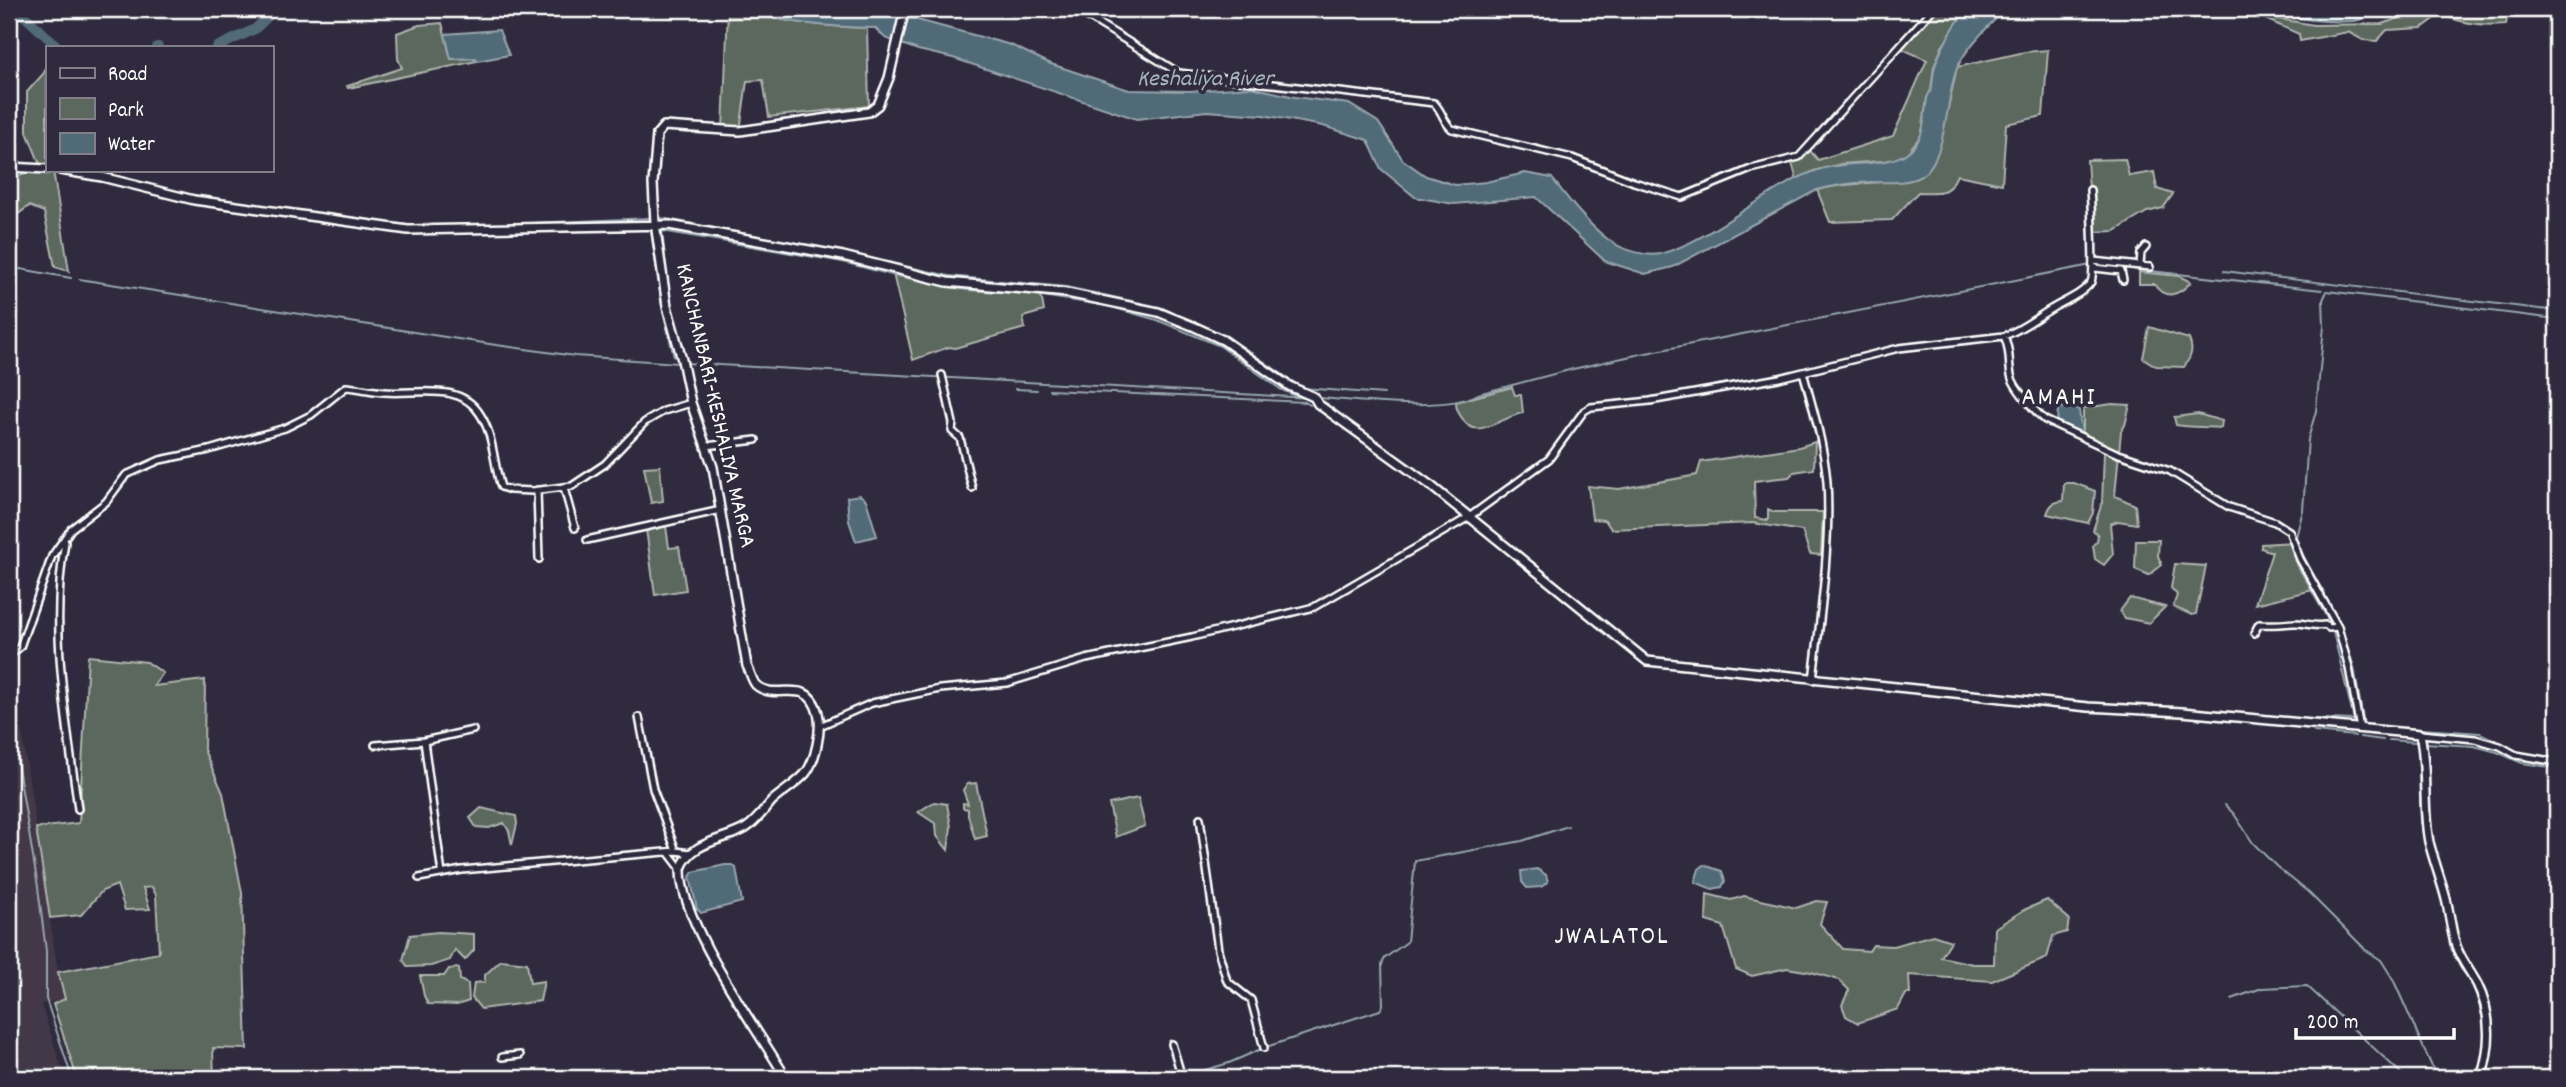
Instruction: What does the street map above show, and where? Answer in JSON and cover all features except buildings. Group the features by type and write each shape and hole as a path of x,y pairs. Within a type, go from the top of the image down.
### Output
{"street":[{"name":"KANCHANBARI-KESHALIYA MARGA","path":"820,726 814,700 803,692 768,690 755,684 747,666 721,510 667,306 655,223 653,183 657,134 664,126 740,131 869,112 878,105 889,78 905,9"},
{"path":"1074,9 1179,74 1434,103 1443,112 1446,124 1452,130 1572,158 1682,197 1751,169 1799,156 1933,9"},
{"path":"9,167 46,169"},
{"path":"72,172 194,200 408,230 655,223 843,256 947,282 1067,293 1158,312 1223,340 1300,393 1309,393 1318,404 1430,485 1647,662 2088,707 2182,712 2474,739 2500,746 2516,755 2557,762"},
{"path":"419,878 676,851 690,853 750,826 786,788 806,773 820,734 820,726 872,704 940,689 1007,682 1086,659 1192,637 1314,607 1469,517 1549,459 1584,411 1591,407 1650,401 1803,372 1899,348 2015,332 2075,296 2091,283 2095,268 2090,190"},
{"path":"2140,265 2141,253 2146,247"},
{"path":"2093,261 2150,267"},
{"path":"2095,268 2121,271 2123,280"},
{"path":"2004,335 2010,350 2012,379 2045,420 2116,453 2170,471 2229,507 2285,527 2289,531 2300,559 2338,627 2349,668 2360,729"},
{"path":"1803,372 1821,443 1827,483 1826,538 1813,680"},
{"path":"942,375 953,423 952,431 960,438 972,488"},
{"path":"9,656 20,647 52,556 71,529 106,502 126,475 160,460 209,450 285,428 311,415 346,387 385,392 438,391 459,396 474,406 481,415 501,487 510,490 572,486 594,472 645,422 664,411 691,403"},
{"path":"706,446 756,440"},
{"path":"564,488 575,528"},
{"path":"537,490 539,559"},
{"path":"587,540 721,510"},
{"path":"65,539 61,560 58,635 78,809"},
{"path":"2254,634 2259,624 2276,626 2298,623 2315,627 2338,627"},
{"path":"639,717 653,789 676,851"},
{"path":"374,745 424,741 473,730"},
{"path":"2420,734 2424,758 2426,826 2430,845 2459,955 2476,983 2486,1010 2490,1041 2481,1078"},
{"path":"424,741 442,874"},
{"path":"1200,818 1218,950 1227,981 1251,1000 1264,1048"},
{"path":"668,852 681,869"},
{"path":"690,853 681,869 680,877 689,909 720,972 786,1078"},
{"path":"1152,1078 1180,1071 1171,1044"},
{"path":"502,1058 520,1055"}],"shaded area":[{"path":"11,661 58,972 65,999 41,1004 65,1078 9,1078"}],"green space":[{"path":"562,9 652,9 652,11 562,15"},
{"path":"728,9 796,22 867,28 869,106 769,117 763,80 747,81 740,131 723,129"},
{"path":"1933,9 1976,9 1966,12 1942,47 1934,67 1922,134 1908,152 1896,160 1841,164 1814,171 1797,180 1792,163 1785,160 1799,157 1807,147 1818,160 1893,136 1927,60 1898,47"},
{"path":"2425,9 2509,9 2506,24 2473,23 2441,14 2422,28 2387,30 2377,41 2363,40 2348,32 2300,41 2299,34 2256,15 2314,25 2382,24"},
{"path":"442,23 451,59 476,58 477,61 348,88 347,86 402,68 398,59 397,33 419,25"},
{"path":"2048,50 2043,116 2006,124 2002,184 1957,175 1946,190 1918,192 1892,220 1830,222 1817,190 1917,178 1939,149 1957,67 2025,52"},
{"path":"46,68 46,172 53,172 69,271 55,267 44,212 29,206 9,221 9,182 40,164 27,132 27,92"},
{"path":"2125,159 2129,176 2154,172 2157,189 2173,194 2163,208 2147,212 2115,231 2092,232 2087,160"},
{"path":"892,269 947,282 1036,291 1042,300 1044,311 1023,317 1025,328 955,348 949,347 913,360"},
{"path":"2139,272 2179,276 2191,282 2177,293 2167,294 2154,284 2139,284"},
{"path":"2149,327 2189,339 2191,353 2184,367 2156,366 2143,358"},
{"path":"1512,387 1515,395 1521,395 1523,413 1482,428 1468,425 1462,418 1456,402"},
{"path":"2112,404 2130,405 2121,431 2115,496 2135,505 2137,524 2118,521 2110,524 2113,554 2104,565 2095,559 2093,545 2098,535 2093,530 2102,503 2104,452 2101,443 2083,436 2083,412 2084,408"},
{"path":"2198,414 2222,421 2221,428 2176,425 2174,417"},
{"path":"1815,442 1814,469 1794,472 1789,477 1754,481 1755,518 1768,520 1768,509 1774,512 1823,512 1821,555 1810,554 1802,531 1753,523 1611,529 1605,520 1592,519 1588,486 1619,489 1697,475 1701,462 1799,447"},
{"path":"660,466 663,501 651,503 644,467"},
{"path":"2064,483 2074,483 2095,491 2093,513 2088,523 2047,514 2053,504 2063,501"},
{"path":"666,526 669,548 679,547 686,590 655,595 646,529"},
{"path":"2136,540 2159,540 2158,556 2162,565 2149,575 2135,569"},
{"path":"2294,542 2317,589 2255,604 2272,552 2261,548 2261,544"},
{"path":"2175,564 2206,566 2196,614 2192,615 2173,607 2177,595 2171,588"},
{"path":"2130,598 2165,607 2149,623 2125,618 2120,611"},
{"path":"88,656 147,662 163,673 154,686 205,680 204,750 223,793 242,893 247,1049 213,1048 214,1078 77,1078 53,1004 65,999 58,972 159,953 156,895 152,887 143,888 150,909 125,910 117,885 102,891 81,915 50,918 36,828 79,823"},
{"path":"976,783 987,836 975,839 968,809 963,808 963,803 968,804 963,790 967,784"},
{"path":"1138,798 1145,826 1116,837 1109,804"},
{"path":"934,802 947,804 951,827 948,850 937,836 936,824 918,812"},
{"path":"481,808 516,816 512,845 504,823 489,828 476,827 470,818"},
{"path":"1707,894 1731,900 1744,896 1796,908 1817,901 1827,902 1820,924 1843,949 1869,951 1873,945 1893,946 1933,935 1951,941 1941,957 1973,964 1994,964 1995,928 2024,910 2047,900 2069,919 2067,932 2053,936 2047,958 1992,981 1909,975 1910,994 1906,994 1898,1009 1858,1023 1846,1016 1842,1005 1849,990 1839,980 1787,968 1752,976 1736,969 1723,926 1706,921"},
{"path":"438,932 474,934 474,950 465,960 455,950 450,960 431,966 408,967 403,960 410,935"},
{"path":"501,960 527,963 530,983 544,981 540,1001 481,1009 472,998 474,983 485,982 485,975"},
{"path":"459,968 460,980 468,984 469,1001 457,1005 428,1004 420,976 444,976 449,969"}],"water":[{"path":"742,9 837,9 895,14 1011,45 1051,64 1129,90 1189,91 1251,87 1295,97 1349,104 1378,122 1403,160 1426,176 1455,185 1486,182 1525,173 1552,178 1586,219 1610,241 1634,252 1654,255 1700,237 1795,179 1826,168 1889,160 1908,152 1921,135 1934,69 1953,28 1973,9 2006,9 1973,43 1958,66 1941,144 1927,171 1917,178 1905,181 1856,183 1817,190 1673,267 1645,274 1605,261 1536,197 1454,204 1415,197 1381,169 1368,140 1323,126 1263,115 1207,111 1137,119 953,58 918,50 885,38 875,28 808,24"},
{"path":"2261,9 2411,9 2356,20 2330,21"},
{"path":"499,30 509,55 477,61 476,58 451,59 445,34"},
{"path":"2067,406 2079,410 2082,434 2057,423 2058,409"},
{"path":"860,495 866,500 877,536 856,541 849,521 847,497"},
{"path":"733,865 736,868 742,902 701,913 697,909 690,877 693,872"},
{"path":"1704,865 1722,871 1725,881 1722,887 1712,889 1695,882 1699,869"},
{"path":"1537,869 1546,875 1548,882 1541,887 1527,888 1522,882 1521,871"}],"waterway":[{"name":"Keshaliya River","path":"17,9 57,46"},
{"name":"Keshaliya River","path":"219,46 255,29 276,9"},
{"path":"909,18 911,9"},
{"path":"484,225 651,218"},
{"path":"661,218 844,252 949,276 1066,287 1160,307 1227,336 1302,388 1384,394"},
{"path":"651,230 662,307 674,357"},
{"path":"668,288 662,231 843,262 967,290 1029,294 1108,306 1157,320 1220,346 1280,389 1298,397"},
{"path":"1318,398 1401,404 1463,400 1573,369 1636,355 2091,265"},
{"path":"2096,265 2322,290"},
{"path":"9,267 71,278"},
{"path":"2224,271 2557,311"},
{"path":"79,279 496,345 575,356 678,363"},
{"path":"2557,319 2327,291 2323,300 2324,326 2316,411 2308,439 2303,510 2296,537 2341,626 2354,667 2364,725 2480,733 2519,752 2557,758"},
{"path":"685,363 1309,398"},
{"path":"1015,389 1037,390"},
{"path":"1049,390 1305,402 1310,405"},
{"path":"1319,399 1328,404"},
{"path":"2288,538 2295,561 2331,625"},
{"path":"2326,719 2354,720 2333,632"},
{"path":"9,713 38,887 46,951 46,999 72,1078"},
{"path":"2312,719 2321,719"},
{"path":"2314,732 2355,736"},
{"path":"2360,737 2383,740"},
{"path":"2389,740 2416,742 2418,745 2421,823"},
{"path":"2426,746 2425,743 2474,746 2522,763 2557,768"},
{"path":"2428,780 2428,792"},
{"path":"2225,805 2253,843 2277,867 2308,892 2366,950 2381,960 2393,979 2437,1078"},
{"path":"1266,1047 1380,1010 1383,1005 1382,964 1385,958 1407,942 1415,861 1522,841 1568,826"},
{"path":"2422,829 2442,900"},
{"path":"2443,906 2451,949 2461,969 2473,984 2485,1026"},
{"path":"2232,999 2262,988 2307,986 2406,1078"},
{"path":"2490,1054 2491,1035"},
{"path":"1178,1078 1229,1063 1261,1049"},
{"path":"2485,1078 2489,1059"}],"district":[{"name":"AMAHI","path":"2059,398"},
{"name":"JWALATOL","path":"1612,937"}]}
